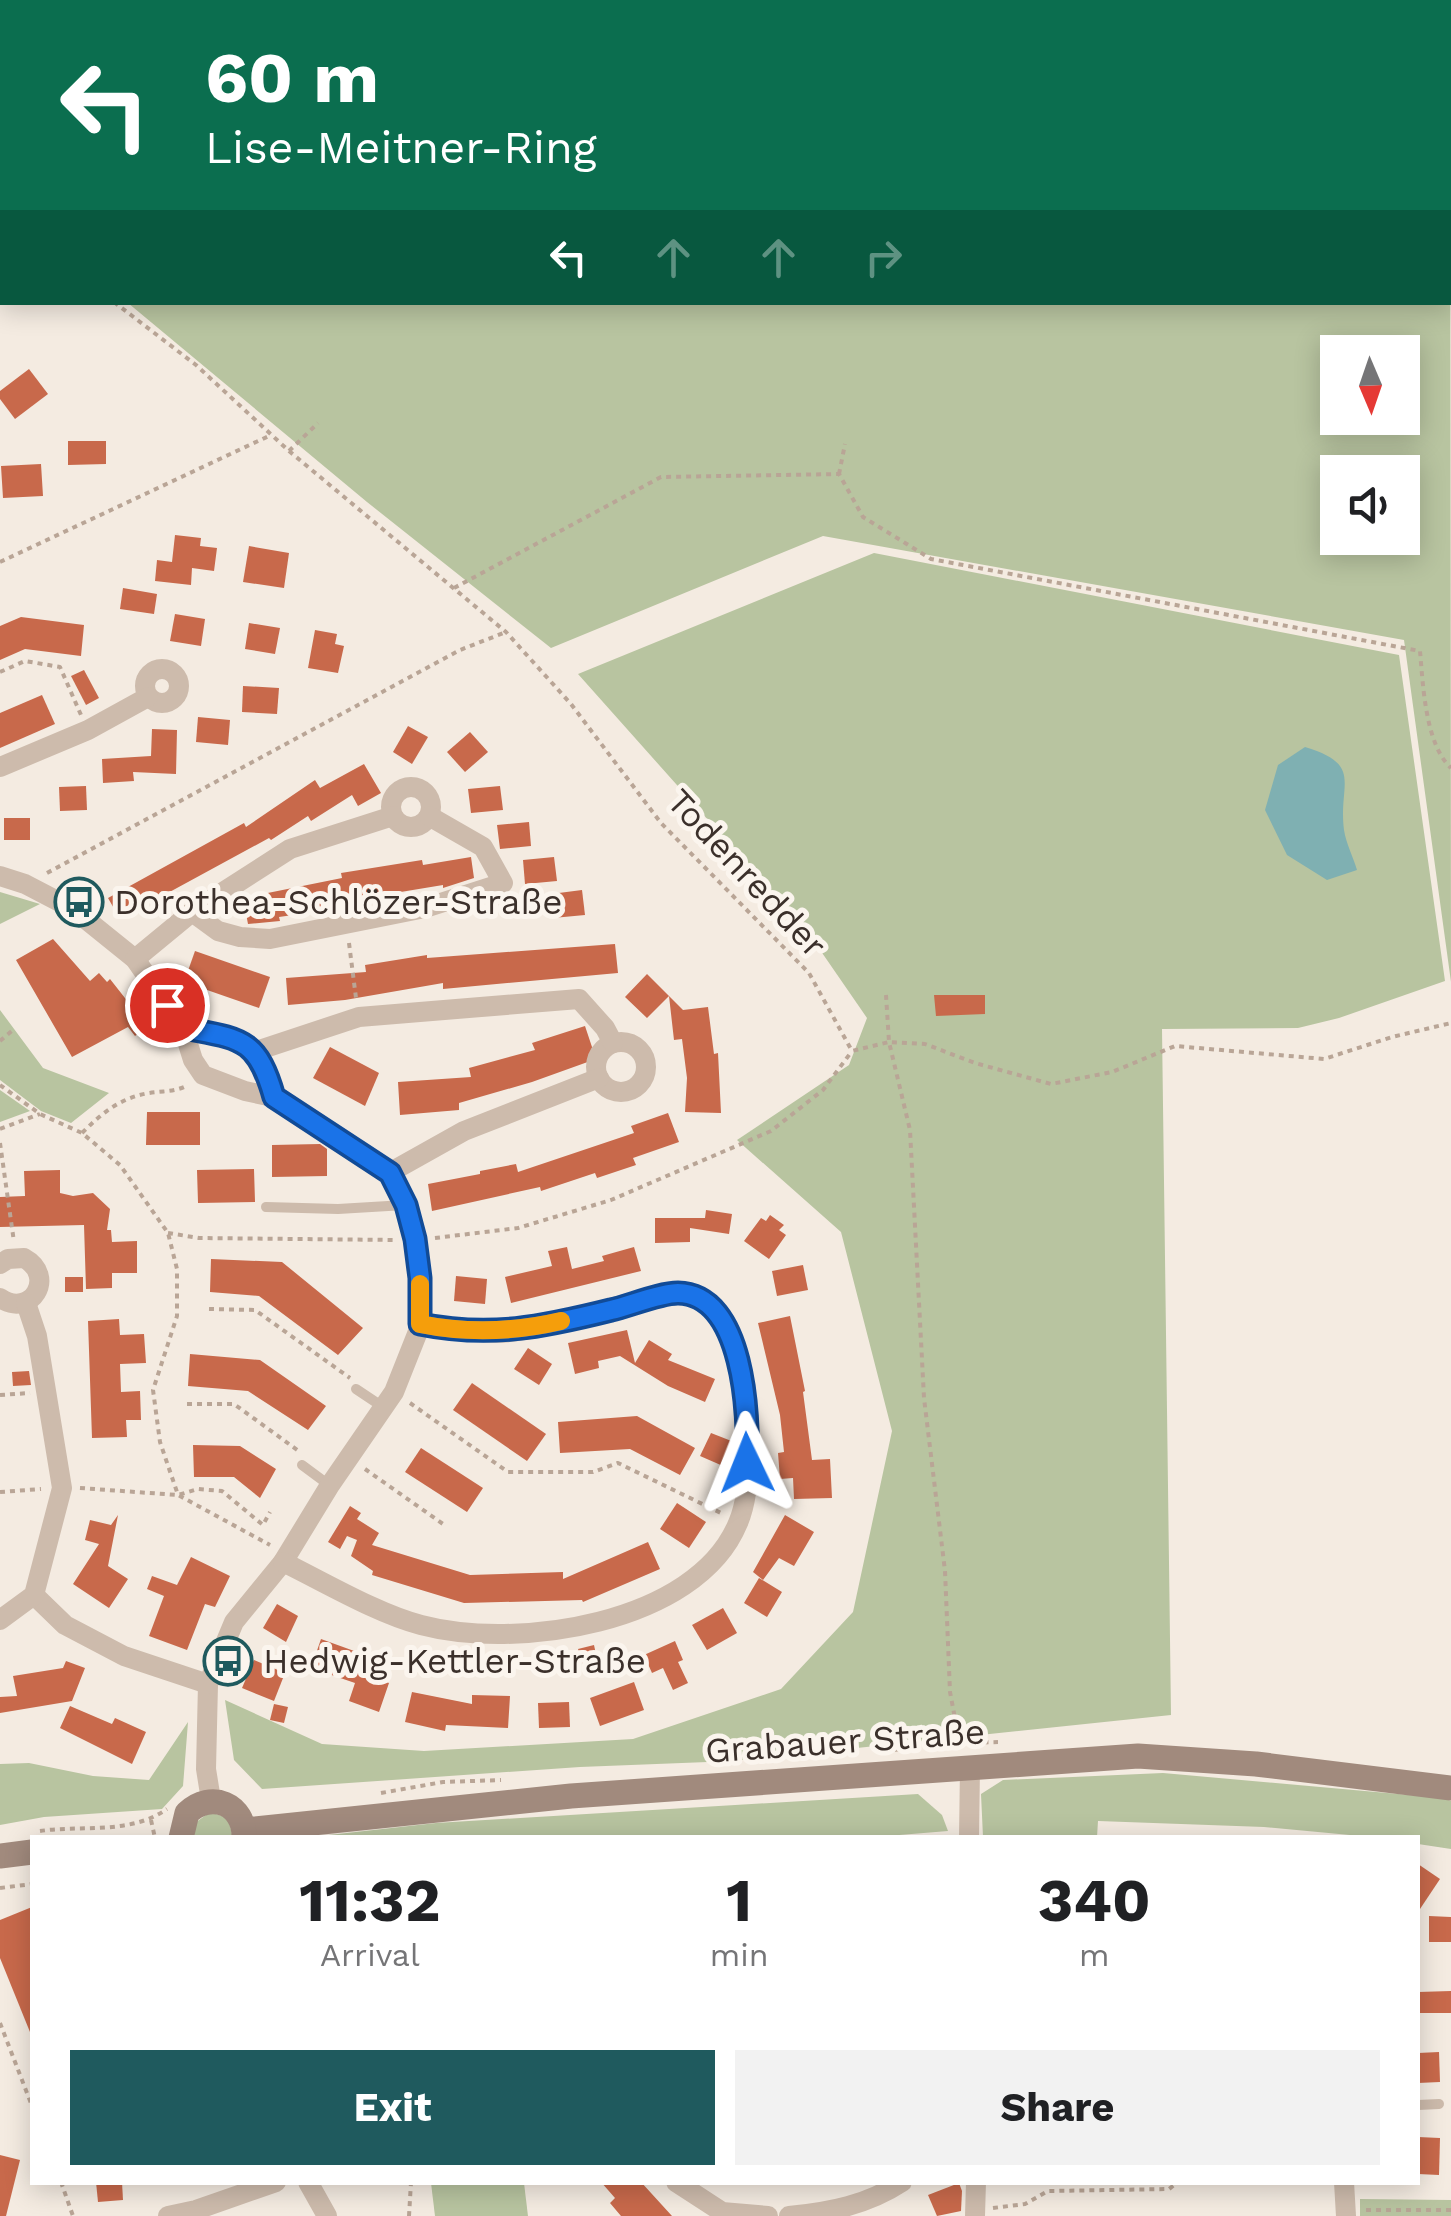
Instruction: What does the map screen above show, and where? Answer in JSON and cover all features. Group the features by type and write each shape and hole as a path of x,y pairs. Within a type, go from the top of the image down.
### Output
{"main road":[{"name":"Grabauer Straße","path":"244,1834 554,1797 1138,1756 1256,1764 1451,1788"},
{"path":"182,1835 188,1812 211,1800 230,1805 242,1820 244,1834"},
{"path":"0,1856 30,1852"}],"street":[{"path":"0,767 88,730 148,696"},
{"path":"392,816 394,796 412,787 428,798 429,816"},
{"path":"135,959 192,912 290,849 392,816"},
{"path":"392,816 401,825 414,827 429,816"},
{"path":"192,912 218,931 270,939 425,908 503,882 483,847 429,816"},
{"path":"0,876 25,884 73,909 135,959 184,1028 203,1074 244,1092 274,1097 390,1173 406,1205 415,1239 420,1324 389,1400 285,1558 234,1622 208,1684 206,1770 211,1800"},
{"path":"256,1051 359,1017 580,999 613,1043"},
{"path":"184,1028 221,1035 256,1051 274,1097"},
{"path":"613,1043 637,1047 646,1062 644,1078 631,1090 607,1088 598,1078 600,1053 613,1043"},
{"path":"390,1173 464,1131 598,1078"},
{"path":"0,1298 10,1304 26,1303 38,1292 40,1276 31,1262 8,1260"},
{"path":"285,1558 419,1625 477,1635 542,1633 582,1628 650,1605 690,1580 722,1551 739,1522 746,1488 748,1438 742,1380 727,1326 706,1301 678,1293 514,1332 448,1330 420,1324"},
{"path":"0,1620 34,1595 62,1488 37,1336 26,1303"},
{"path":"34,1595 64,1625 124,1656 208,1684"},
{"path":"969,1835 970,1767"},
{"path":"168,2216 267,2185"},
{"path":"310,2185 328,2216"},
{"path":"680,2185 721,2214 768,2216"},
{"path":"789,2216 833,2212 881,2196 898,2185"},
{"path":"975,2213 976,2185"},
{"path":"1344,2185 1346,2213"}],"lane":[{"path":"266,1207 338,1210 406,1205"},
{"path":"357,1386 389,1400"},
{"path":"305,1462 330,1486"},
{"path":"1420,2105 1439,2104"}],"path":[{"name":"Todenredder","path":"118,305 196,365 289,451 506,632 571,704 662,823 809,973 852,1051"},
{"path":"289,451 318,423"},
{"path":"0,562 272,434"},
{"path":"846,444 839,474 863,517 931,559 1420,651 1426,712 1443,761 1451,768"},
{"path":"454,588 661,477 839,474"},
{"path":"25,884 443,659 506,632"},
{"path":"0,672 25,661 60,666 88,730"},
{"path":"346,925 359,1017"},
{"path":"886,995 889,1042 910,1130 924,1398 945,1570 950,1692 960,1745 970,1767"},
{"path":"168,1233 199,1238 415,1239 518,1228 611,1200 771,1132 824,1090 852,1051 889,1042 925,1044 975,1063 1052,1084 1112,1072 1175,1046 1324,1060 1392,1037 1451,1023"},
{"path":"0,1040 14,1029"},
{"path":"82,1133 109,1107 146,1093 182,1089 203,1074"},
{"path":"0,1085 40,1114 82,1133 120,1165 168,1233 177,1269 177,1316 153,1390 160,1442 178,1495"},
{"path":"0,1129 40,1114"},
{"path":"0,1142 8,1260"},
{"path":"209,1309 256,1310 357,1386"},
{"path":"0,1395 46,1391"},
{"path":"389,1400 508,1472 594,1472 618,1464 739,1522"},
{"path":"187,1404 234,1404 305,1462"},
{"path":"349,1458 443,1524"},
{"path":"0,1492 121,1488 178,1495 285,1558"},
{"path":"178,1495 198,1489 222,1491 263,1524 270,1512"},
{"path":"151,1820 154,1835"},
{"path":"0,1888 30,1884"},
{"path":"0,2023 30,2101"},
{"path":"61,2185 73,2216"},
{"path":"409,2216 411,2185"},
{"path":"975,2213 1026,2204 1048,2191 1174,2185"},
{"path":"1346,2213 1451,2210"}],"green space":[{"path":"130,305 1450,305 1451,982 1404,640 823,536 551,648 367,502"},
{"path":"874,553 1399,655 1445,981 1298,1028 1162,1029 1171,1715 733,1761 580,1767 262,1789 234,1760 225,1700 322,1744 424,1751 633,1739 781,1689 853,1612 892,1431 841,1232 737,1140 849,1065 867,1018 807,931 578,674"},
{"path":"0,892 40,904 0,924"},
{"path":"0,1010 43,1068 109,1093 71,1123 41,1111 0,1080"},
{"path":"0,1090 30,1111 0,1122"},
{"path":"188,1722 183,1786 162,1809 44,1817 0,1825 0,1764 29,1763 93,1776 149,1780"},
{"path":"1163,1773 1443,1798 1451,1801 1451,1849 1420,1844 1420,1835 1350,1835 1264,1827 1098,1821 1097,1835 983,1835 981,1794 1003,1780"},
{"path":"918,1794 942,1815 948,1831 899,1835 329,1835 436,1823"},
{"path":"210,1812 228,1818 232,1835 194,1835 195,1823"},
{"path":"431,2185 524,2185 528,2216 435,2216"},
{"path":"1360,2199 1451,2200 1451,2216 1360,2216"}],"water":[{"path":"1305,747 1335,761 1344,778 1344,830 1357,870 1327,880 1287,855 1265,810 1278,765"}],"building":[{"path":"29,369 48,394 15,419 0,399 0,391"},
{"path":"68,441 106,441 106,464 68,465"},
{"path":"41,464 43,496 3,498 1,466"},
{"path":"175,535 201,538 200,546 217,548 214,571 192,568 191,585 155,581 157,560 172,562"},
{"path":"249,546 289,553 284,588 243,582"},
{"path":"123,588 157,594 154,614 120,609"},
{"path":"175,614 205,619 201,646 170,641"},
{"path":"21,617 84,625 81,656 25,649 0,660 0,626"},
{"path":"249,623 280,628 275,654 245,649"},
{"path":"315,630 337,634 335,644 344,646 338,673 308,668"},
{"path":"84,670 99,698 86,705 71,676"},
{"path":"243,686 279,688 277,714 242,712"},
{"path":"42,695 55,724 0,748 0,713"},
{"path":"198,717 230,720 228,745 196,742"},
{"path":"408,726 428,737 412,764 393,752"},
{"path":"152,729 177,730 176,774 133,772 134,781 103,783 102,759 151,756"},
{"path":"470,732 488,752 465,772 447,752"},
{"path":"364,764 381,793 358,806 352,795 311,821 308,816 271,840 120,919 108,898 244,823 246,827 315,780 320,788"},
{"path":"86,786 87,810 60,811 59,787"},
{"path":"500,786 503,810 471,813 468,789"},
{"path":"4,818 30,818 30,840 4,840"},
{"path":"529,822 531,846 500,849 497,825"},
{"path":"471,857 474,878 443,888 328,904 328,910 248,924 243,898 342,878 341,873 422,860 423,865"},
{"path":"554,857 557,881 525,884 523,860"},
{"path":"582,890 585,915 553,918 551,894"},
{"path":"53,939 90,981 99,973 107,982 110,979 147,1026 135,1036 128,1027 72,1057 16,960"},
{"path":"615,944 618,973 443,989 443,983 345,1000 288,1005 286,978 366,972 365,965 427,955"},
{"path":"195,951 270,977 259,1008 184,982"},
{"path":"647,974 669,996 647,1018 625,997"},
{"path":"934,995 985,995 985,1014 936,1016"},
{"path":"669,996 683,1010 708,1007 714,1054 718,1053 721,1113 685,1112 687,1078 682,1039 674,1040"},
{"path":"585,1026 596,1059 459,1103 459,1110 400,1115 398,1082 471,1077 469,1068 535,1050 532,1043"},
{"path":"330,1047 379,1073 365,1106 313,1078"},
{"path":"147,1112 200,1112 200,1145 146,1145"},
{"path":"668,1113 679,1142 633,1158 636,1165 597,1178 595,1173 541,1191 540,1187 432,1211 428,1184 516,1164 518,1172 634,1133 631,1126"},
{"path":"320,1144 327,1149 327,1176 272,1177 272,1145"},
{"path":"254,1169 255,1202 198,1203 197,1170"},
{"path":"60,1170 60,1193 93,1193 110,1209 107,1230 111,1230 112,1242 137,1241 137,1273 112,1273 112,1288 86,1289 84,1225 0,1227 0,1197 25,1196 24,1171"},
{"path":"706,1210 732,1214 729,1234 690,1228 690,1242 655,1243 655,1218 705,1218"},
{"path":"770,1215 784,1225 779,1230 786,1235 769,1259 744,1241 761,1218 766,1221"},
{"path":"567,1247 572,1269 604,1261 602,1256 634,1247 641,1271 511,1303 505,1277 552,1266 548,1251"},
{"path":"211,1259 282,1262 363,1328 338,1355 259,1296 210,1292"},
{"path":"803,1265 808,1290 777,1296 772,1271"},
{"path":"456,1276 487,1279 485,1304 454,1301"},
{"path":"65,1277 83,1277 83,1292 65,1292"},
{"path":"790,1316 805,1391 812,1460 830,1459 832,1498 794,1499 793,1478 780,1479 778,1453 784,1452 780,1415 758,1323"},
{"path":"119,1319 120,1335 144,1334 146,1363 120,1364 121,1392 140,1391 141,1420 126,1420 127,1437 92,1438 88,1321"},
{"path":"627,1330 635,1363 649,1340 672,1354 668,1360 715,1379 705,1402 668,1386 620,1356 598,1361 599,1368 575,1374 568,1343"},
{"path":"528,1348 552,1364 539,1385 514,1369"},
{"path":"190,1354 260,1360 326,1406 308,1430 248,1391 188,1386"},
{"path":"29,1371 31,1385 13,1386 12,1372"},
{"path":"472,1383 546,1434 527,1461 453,1410"},
{"path":"637,1416 695,1448 680,1475 630,1449 560,1453 558,1422"},
{"path":"711,1433 734,1442 723,1466 700,1456"},
{"path":"193,1445 240,1446 276,1469 260,1498 234,1477 194,1477"},
{"path":"421,1448 483,1488 467,1512 405,1472"},
{"path":"677,1503 706,1522 689,1548 660,1529"},
{"path":"350,1506 361,1513 357,1519 379,1533 372,1545 470,1575 563,1572 563,1579 648,1542 660,1569 583,1602 464,1603 372,1575 373,1571 351,1556 357,1540 347,1536 340,1549 328,1542"},
{"path":"118,1515 108,1566 128,1579 109,1608 73,1584 99,1544 85,1540 90,1520 111,1525"},
{"path":"785,1515 814,1532 794,1566 779,1558 763,1580 753,1572"},
{"path":"191,1557 230,1576 215,1607 205,1604 187,1650 149,1636 164,1596 147,1589 152,1576 177,1585"},
{"path":"759,1578 782,1592 767,1617 744,1603"},
{"path":"277,1604 298,1616 286,1642 263,1628"},
{"path":"723,1608 737,1633 707,1650 692,1625"},
{"path":"321,1639 368,1656 364,1674 389,1683 379,1712 349,1701 355,1683 311,1668"},
{"path":"675,1641 683,1660 678,1662 688,1683 673,1690 663,1668 652,1673 644,1655"},
{"path":"594,1645 597,1659 582,1663 578,1649"},
{"path":"254,1660 285,1673 274,1701 242,1688"},
{"path":"66,1661 85,1668 72,1701 0,1713 0,1697 17,1696 13,1676 63,1668"},
{"path":"634,1682 644,1710 600,1726 590,1698"},
{"path":"412,1692 472,1704 472,1695 510,1696 508,1728 446,1725 445,1731 405,1722"},
{"path":"569,1702 570,1727 539,1728 538,1703"},
{"path":"274,1704 288,1707 284,1723 270,1720"},
{"path":"70,1706 112,1724 115,1718 146,1732 132,1764 60,1728"},
{"path":"1420,1865 1440,1879 1420,1909"},
{"path":"30,1908 30,2032 0,1958 0,1920"},
{"path":"1429,1916 1451,1917 1451,1942 1429,1942"},
{"path":"1451,1991 1451,2013 1420,2013 1420,1992"},
{"path":"1439,2052 1440,2082 1420,2083 1420,2053"},
{"path":"1420,2137 1440,2138 1439,2175 1420,2174"},
{"path":"0,2155 20,2160 6,2216 0,2216"},
{"path":"96,2185 122,2185 123,2200 98,2202"},
{"path":"604,2185 644,2185 672,2216 621,2216 610,2203 615,2198"},
{"path":"960,2185 961,2211 937,2216 928,2195"}],"slow traffic":[{"path":"420,1284 420,1324 448,1330 514,1332 561,1321"}],"place":[{"name":"Dorothea-Schlözer-Straße","path":"79,902"},
{"name":"Hedwig-Kettler-Straße","path":"228,1661"}],"route":[{"path":"167,1005 184,1028 221,1035 256,1051 274,1097 390,1173 406,1205 415,1239 420,1324 448,1330 514,1332 678,1293 706,1301 727,1326 742,1380 747,1463"}]}
